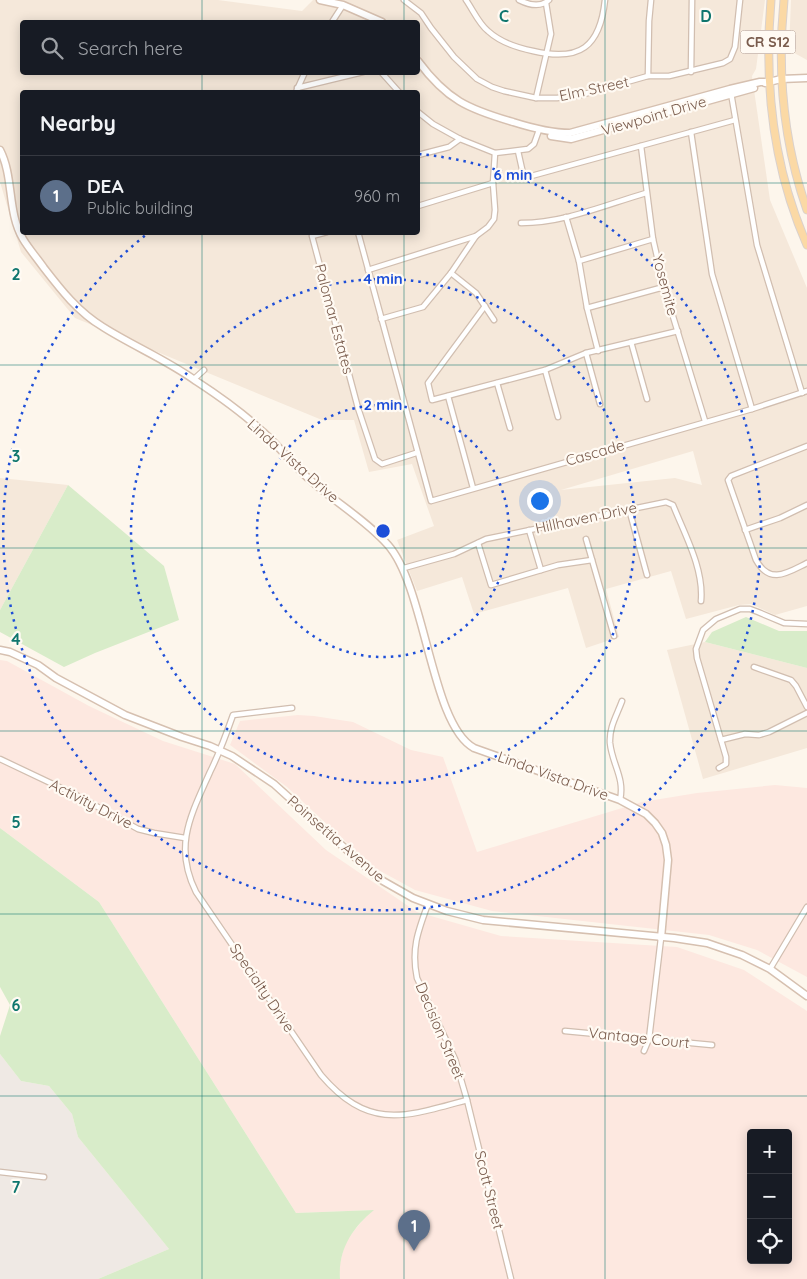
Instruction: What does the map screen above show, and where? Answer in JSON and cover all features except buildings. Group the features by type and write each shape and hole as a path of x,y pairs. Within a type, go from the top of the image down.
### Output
{"main road":[{"name":"CR S12","path":"771,0 768,32 769,82 774,132 779,161 788,194 807,245"},
{"name":"CR S12","path":"784,0 781,33 781,79 786,130 807,210"}],"street":[{"path":"320,0 343,5 377,20"},
{"name":"Elm Street","path":"404,0 422,13 430,28 454,57 477,79 504,91 536,98 581,95 648,76 669,76 723,63 730,59 735,47 740,0"},
{"path":"466,0 487,31 503,41 519,47 559,56 581,50 594,39 603,18 605,0"},
{"path":"519,0 532,6 548,2 552,28 536,98"},
{"path":"648,76 651,0"},
{"path":"691,72 692,0"},
{"path":"333,20 343,5"},
{"name":"Viewpoint Drive","path":"420,64 437,85 469,108 539,130 570,133 731,92 760,82 807,78"},
{"path":"296,90 304,75"},
{"path":"296,90 352,75"},
{"path":"384,75 397,90"},
{"path":"731,92 757,245 804,392"},
{"path":"420,114 433,124 460,139 495,153 528,149 534,144 539,130"},
{"path":"518,151 524,178 735,120"},
{"path":"691,132 712,274 752,409"},
{"path":"420,155 449,147 460,139"},
{"name":"Yosemite","path":"641,146 653,240 664,287 705,421"},
{"name":"Linda Vista Drive","path":"0,150 20,225"},
{"path":"368,270 476,236 488,227 494,220 495,210 493,183 495,153"},
{"path":"420,205 493,183"},
{"path":"521,223 539,223 566,217 646,193"},
{"path":"566,217 579,261 587,308 598,351"},
{"name":"Linda Vista Drive","path":"23,235 61,290 82,312 103,327 167,361 194,379 263,432 307,478 388,544 404,568 441,694 463,739 474,748 620,800 646,814 662,833 668,860 661,938"},
{"name":"Palomar Estates","path":"316,235 312,236 358,408 375,459 382,464 416,453"},
{"path":"359,235 416,453"},
{"path":"381,319 423,307 451,274 476,236"},
{"path":"579,261 653,240"},
{"path":"451,274 476,293 494,320"},
{"path":"587,308 664,287"},
{"path":"485,306 428,383 432,400 545,370 586,353 678,331"},
{"path":"631,342 647,399"},
{"path":"586,353 600,404"},
{"path":"194,379 204,370"},
{"path":"545,370 558,418"},
{"path":"497,383 510,428"},
{"name":"Cascade","path":"416,453 431,501 752,409 804,392"},
{"path":"448,396 473,488"},
{"path":"807,446 731,476 728,480 756,560 764,571 772,574 785,574 807,563"},
{"name":"Hillhaven Drive","path":"404,568 454,554 486,538 666,502 673,505 694,560 702,588 701,601"},
{"path":"745,530 780,518 807,505"},
{"path":"629,509 647,575"},
{"path":"529,530 541,570"},
{"path":"586,539 614,636"},
{"path":"478,543 491,585 558,565 592,560"},
{"path":"719,768 726,764 721,740 697,658 696,649 703,630 716,619 740,609 750,609 784,624 807,624"},
{"name":"Poinsettia Avenue","path":"0,650 10,652 38,665 56,678 125,715 220,750 239,760 274,784 369,870 383,881 413,898 447,911 483,920 707,943 742,955 770,969 807,996"},
{"path":"754,667 792,680 807,708"},
{"name":"Linda Vista Drive","path":"620,800 622,783 610,744 610,732 622,701"},
{"name":"Specialty Drive","path":"292,708 233,715 220,750 191,815 185,838 186,866 196,892 322,1075 336,1091 358,1106 378,1114 392,1116 417,1114 467,1100"},
{"path":"721,740 745,734 759,735 770,732 807,713"},
{"name":"Activity Drive","path":"0,759 78,796 138,829 185,838"},
{"name":"Decision Street","path":"428,904 416,942 414,965 417,978 455,1060 467,1100"},
{"path":"770,969 807,906"},
{"path":"644,1051 650,1039 661,938"},
{"name":"Vantage Court","path":"565,1031 712,1046"},
{"name":"Scott Street","path":"467,1100 511,1279"},
{"path":"0,1172 44,1177"}],"shaded area":[{"path":"0,0 218,0 302,11 313,0 765,0 756,69 752,76 770,200 807,288 807,606 775,615 751,604 739,605 686,619 671,571 606,589 619,637 586,648 568,588 474,614 462,577 417,591 397,540 434,526 412,464 369,472 354,420 322,420 75,318 21,252 0,182","holes":["693,451 702,485 675,478 561,490"]},
{"path":"791,0 807,0 807,60 789,50"},
{"path":"0,478 68,485 0,610"},
{"path":"705,642 807,668 807,748 703,779 667,650"},
{"path":"0,660 7,661 89,706 163,741 235,764 326,850 417,912 501,936 677,947 744,970 807,1011 807,1279 340,1279 339,1268 345,1242 373,1210 296,1213 99,902 0,828"},
{"path":"298,715 353,722 411,750 443,757 477,852 642,802 697,793 775,785 807,788 807,977 757,950 709,935 492,911 415,890 373,867 287,787 230,745 240,721"},
{"path":"0,1054 21,1081 49,1086 72,1114 78,1137 169,1249 98,1279 0,1279"}],"green space":[{"path":"68,485 164,566 179,620 64,667 0,632 0,610"},
{"path":"746,617 779,631 807,631 807,668 705,642 712,632"},
{"path":"0,828 99,902 296,1213 374,1210 359,1224 348,1240 341,1259 340,1279 98,1279 169,1249 78,1137 72,1114 49,1086 21,1081 0,1054 0,1036 10,1005 0,987"}],"place":[{"name":"DEA","path":"414,1251"}]}
